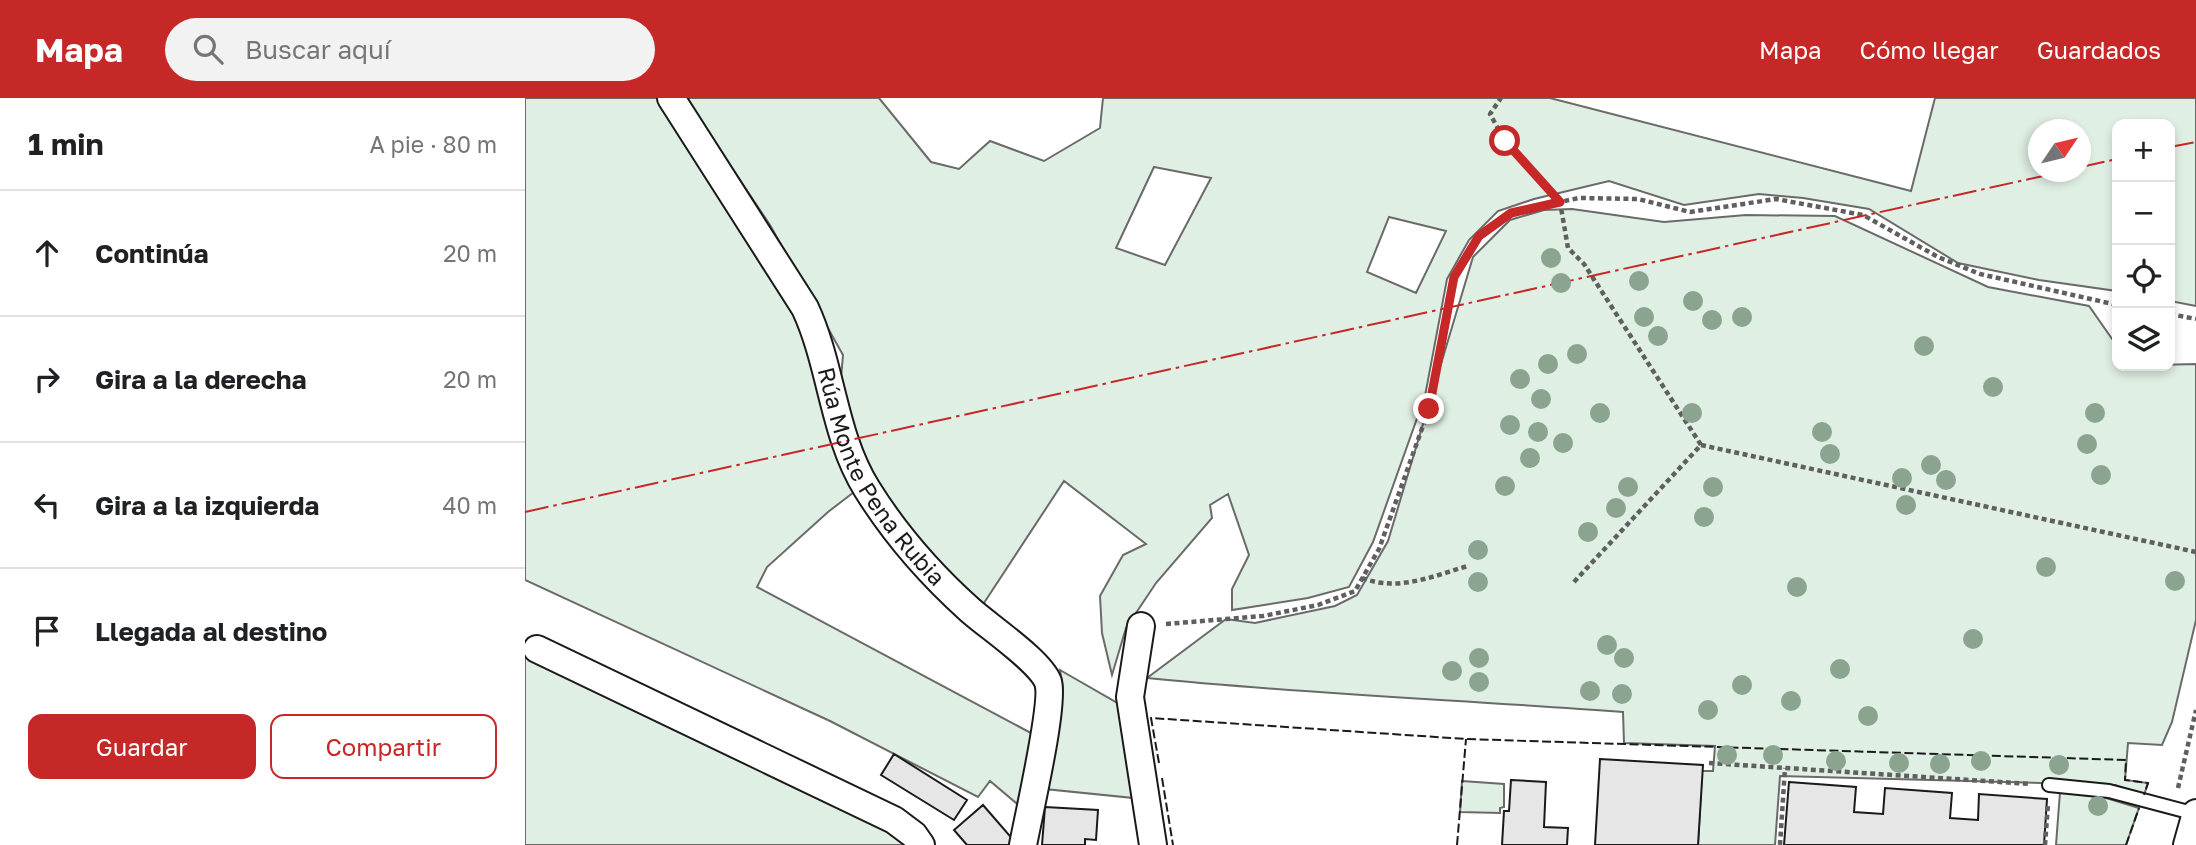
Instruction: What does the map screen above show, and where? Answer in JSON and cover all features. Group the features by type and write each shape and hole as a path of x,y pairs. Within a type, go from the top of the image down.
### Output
{"street":[{"name":"Rúa Monte Pena Rubia","path":"671,98 805,309 825,362 841,425 866,487 899,535 930,569 969,609 1018,649 1048,682 1049,696 1024,845"},
{"path":"1141,626 1130,697 1153,845"},
{"path":"537,649 894,820 914,835 921,845"},
{"path":"2187,845 2188,812"}],"lane":[{"path":"2049,785 2109,791 2188,812"}],"path":[{"path":"1501,98 1490,114 1505,141 1560,202 1568,248 1584,264 1701,445 2196,552"},
{"path":"1141,626 1263,616 1318,605 1355,590 1379,548 1429,409 1454,277 1479,236 1511,213 1579,198 1639,198 1690,212 1776,199 1863,215 1938,257 1980,274 2112,304"},
{"path":"2175,315 2196,318"},
{"path":"1574,582 1701,445"},
{"path":"1362,578 1389,584 1417,581 1468,566"},
{"path":"2188,812 2196,710"},
{"path":"1709,763 2049,785 2045,845"},
{"path":"1780,845 1785,768"}],"green space":[{"path":"525,98 663,98 799,321 858,489 767,567 757,587 1031,733 1022,808 990,781 978,797 830,721 525,580"},
{"path":"685,98 879,98 931,162 959,169 990,141 1044,161 1100,128 1103,98 1550,98 1911,191 1935,98 2196,98 2196,306 2175,302 2175,119 2112,119 2112,290 2039,280 1958,263 1869,209 1803,198 1759,194 1684,205 1609,181 1534,199 1498,211 1469,240 1447,279 1425,396 1373,542 1349,587 1308,598 1232,610 1232,589 1249,555 1228,494 1210,505 1212,518 1156,583 1126,628 1112,675 1102,633 1100,596 1123,555 1146,544 1064,481 982,606 911,535 871,478 852,430 841,378 843,355 770,225","holes":["1154,167 1211,178 1165,265 1116,248","1389,217 1446,231 1416,293 1367,272"]},
{"path":"1572,209 1664,222 1746,215 1835,216 1988,287 2089,306 2112,339 2112,371 2175,371 2175,365 2196,364 2196,620 2172,722 2162,745 2128,743 2125,780 2148,783 2144,795 2115,785 1780,776 1775,845 1698,845 1702,771 1713,771 1715,746 1624,743 1623,712 1325,693 1147,678 1226,619 1255,623 1335,606 1357,595 1388,541 1473,257 1510,220 1544,210"},
{"path":"525,645 880,823 905,845 525,845"},
{"path":"1060,670 1119,704 1134,798 1045,789 1063,688"},
{"path":"1462,781 1504,784 1504,807 1500,808 1500,813 1460,812"},
{"path":"2060,792 2106,798 2139,808 2126,845 2056,845"}],"building":[{"path":"894,754 967,800 954,820 881,775"},
{"path":"1600,759 1703,765 1698,845 1595,845"},
{"path":"1511,780 1546,782 1544,827 1568,828 1567,845 1502,845 1504,811 1509,811"},
{"path":"1789,782 1856,787 1854,812 1883,814 1885,788 1952,793 1950,818 1978,820 1979,794 2047,799 2044,845 1784,845"},
{"path":"983,805 1016,843 967,845 954,830"},
{"path":"1045,807 1098,810 1096,840 1085,839 1085,845 1042,845"}],"fence":[{"path":"1159,763 1151,718 1466,739 2126,760 2125,780 2148,783 2144,795"},
{"path":"1457,845 1466,739"},
{"path":"1162,778 1173,845"},
{"path":"2126,845 2139,808"}],"power":[{"path":"2175,146 2196,142"},
{"path":"2091,165 2112,160"},
{"path":"525,512 2028,179"}],"route":[{"path":"1429,409 1454,277 1479,236 1511,213 1560,202 1505,141"}]}
